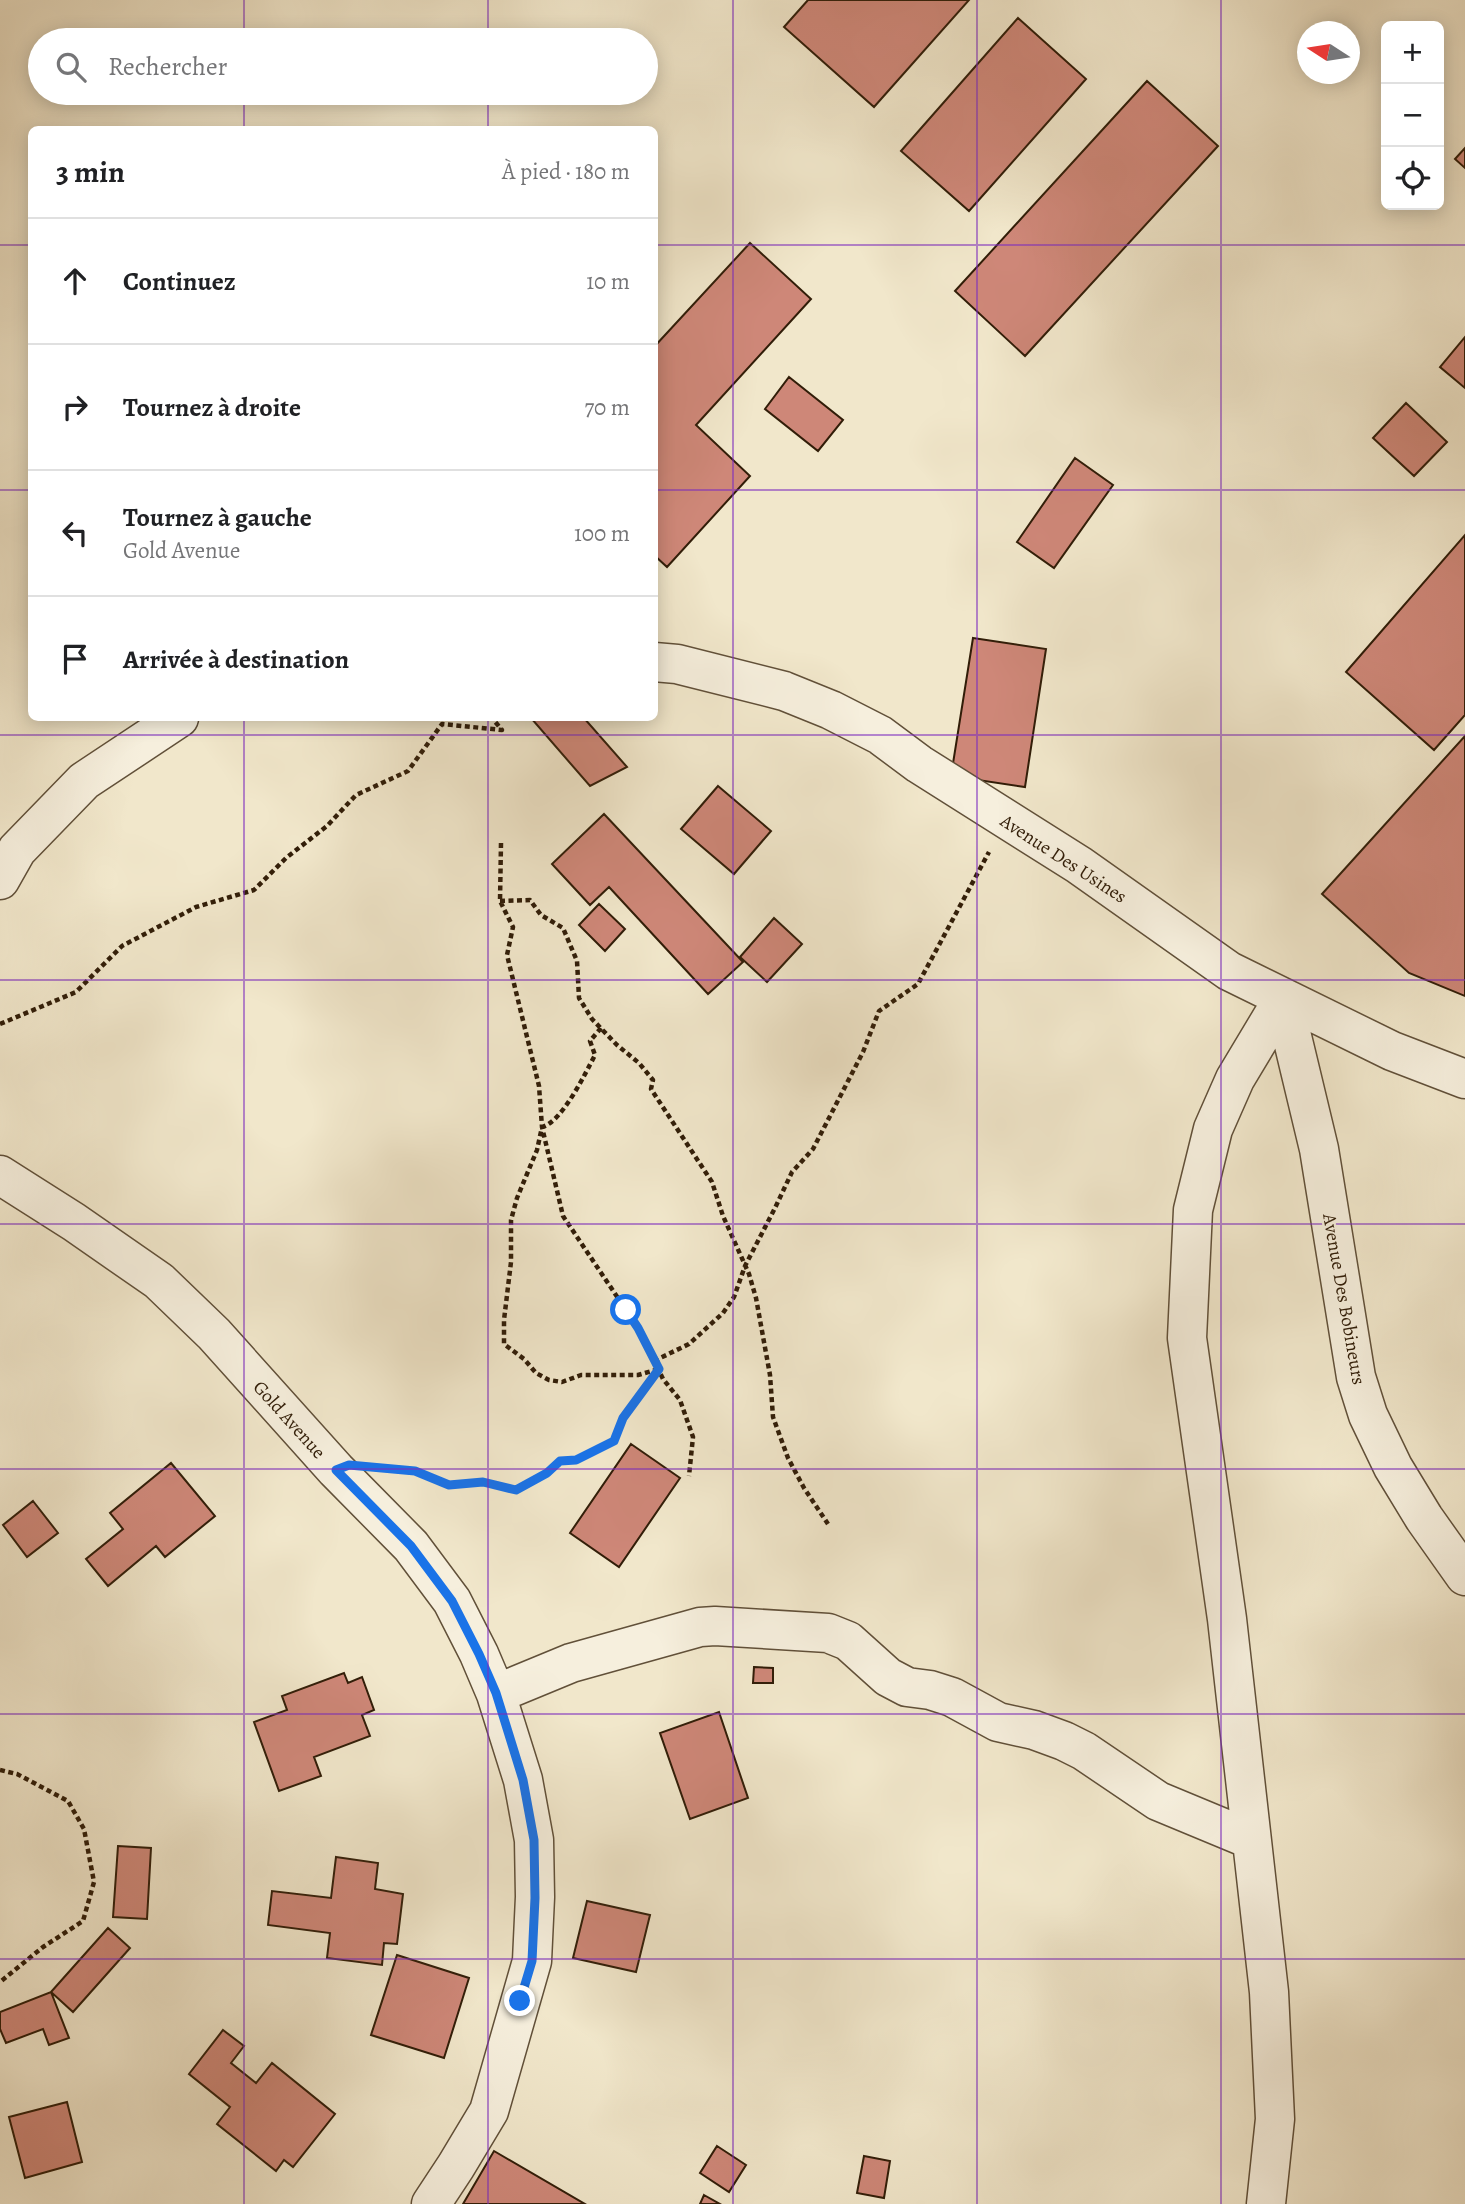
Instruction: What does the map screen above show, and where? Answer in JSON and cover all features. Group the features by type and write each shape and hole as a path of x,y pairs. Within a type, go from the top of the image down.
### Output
{"street":[{"name":"Avenue Des Usines","path":"658,662 677,664 772,687 831,710 880,735 919,764 1079,865 1229,971 1392,1051 1465,1079"},
{"path":"0,880 17,850 84,780 174,721"},
{"path":"1266,2204 1275,2119 1269,1992 1227,1619 1187,1338 1193,1210 1213,1129 1234,1079 1283,999"},
{"name":"Avenue Des Bobineurs","path":"1283,999 1319,1149 1356,1377 1368,1415 1393,1468 1465,1576"},
{"name":"Gold Avenue","path":"0,1175 159,1281 214,1334 336,1470 411,1546 452,1601 496,1693 523,1780 534,1840 532,1961 489,2110 430,2204"},
{"path":"496,1693 570,1663 700,1627 828,1633 848,1641 888,1677 907,1687 952,1697 998,1722 1034,1730 1064,1741 1084,1751 1158,1801 1252,1840"}],"path":[{"path":"0,1024 76,992 122,946 196,907 254,890 286,858 327,825 356,795 408,771 442,724 502,730 494,721"},
{"path":"654,1361 689,1344 723,1313 734,1297 745,1266 792,1171 813,1149 863,1052 879,1011 918,984 1006,820"},
{"path":"501,843 500,901 513,927 507,954 539,1086 542,1127 563,1216 638,1328 663,1379 680,1400 693,1437 689,1476"},
{"path":"500,901 530,900 541,915 563,928 577,961 579,999 592,1019 639,1063 653,1080 651,1089 712,1182 756,1298 770,1376 773,1417 788,1458 828,1524"},
{"path":"542,1127 550,1125 576,1090 595,1055 590,1041 601,1028"},
{"path":"542,1127 537,1150 511,1220 511,1262 504,1344 524,1359 536,1373 549,1380 562,1382 581,1375 638,1376 659,1369"},
{"path":"336,1470 349,1465 415,1471 449,1485 483,1482 516,1490 547,1473 560,1461 576,1460 614,1441 623,1418 659,1369"},
{"path":"0,1770 17,1774 68,1801 85,1829 94,1882 83,1921 43,1947 0,1982"}],"building":[{"path":"808,0 969,0 874,107 784,27"},
{"path":"1018,18 1086,79 969,211 901,151"},
{"path":"1147,81 1218,146 1025,356 955,291"},
{"path":"1465,148 1465,168 1455,159"},
{"path":"750,243 811,299 696,425 750,476 667,567 658,559 658,343"},
{"path":"1465,337 1465,388 1440,367"},
{"path":"789,377 843,420 818,451 765,409"},
{"path":"1406,403 1447,442 1414,476 1373,438"},
{"path":"1075,458 1113,485 1054,568 1017,542"},
{"path":"1465,535 1465,715 1434,750 1346,672"},
{"path":"973,638 1046,649 1025,787 951,776"},
{"path":"534,721 587,721 627,767 590,786"},
{"path":"1465,736 1465,996 1409,973 1322,894"},
{"path":"718,786 771,831 734,874 681,829"},
{"path":"604,814 743,962 708,994 609,887 590,905 552,864"},
{"path":"599,904 625,929 605,951 579,925"},
{"path":"774,918 802,944 767,982 740,957"},
{"path":"631,1444 680,1478 619,1567 570,1533"},
{"path":"171,1463 215,1516 165,1557 156,1546 108,1586 86,1559 123,1529 110,1513"},
{"path":"33,1501 58,1533 27,1557 3,1525"},
{"path":"754,1667 773,1668 773,1683 753,1683"},
{"path":"344,1673 348,1683 362,1677 374,1710 362,1715 370,1736 314,1757 321,1776 279,1791 254,1722 287,1710 282,1696"},
{"path":"719,1712 748,1798 690,1819 660,1733"},
{"path":"118,1846 151,1848 147,1919 113,1917"},
{"path":"336,1857 378,1863 375,1889 403,1894 397,1944 384,1943 382,1965 327,1958 330,1933 268,1925 272,1891 331,1898"},
{"path":"587,1901 650,1915 636,1972 573,1958"},
{"path":"108,1928 130,1948 73,2012 51,1992"},
{"path":"397,1955 469,1978 444,2058 371,2035"},
{"path":"51,1992 69,2038 49,2045 43,2029 6,2043 0,2029 0,2012"},
{"path":"223,2030 244,2046 231,2063 256,2083 272,2063 335,2114 293,2167 284,2160 276,2171 217,2124 230,2107 189,2074"},
{"path":"67,2102 82,2162 25,2178 9,2117"},
{"path":"717,2146 746,2165 729,2192 700,2173"},
{"path":"494,2151 585,2204 463,2204"},
{"path":"864,2156 890,2161 884,2198 857,2193"},
{"path":"704,2195 720,2204 700,2204"}],"route":[{"path":"520,2001 532,1961 534,1840 523,1780 496,1693 452,1601 411,1546 336,1470 349,1465 415,1471 449,1485 483,1482 516,1490 547,1473 560,1461 576,1460 614,1441 623,1418 659,1369 626,1310"}]}
